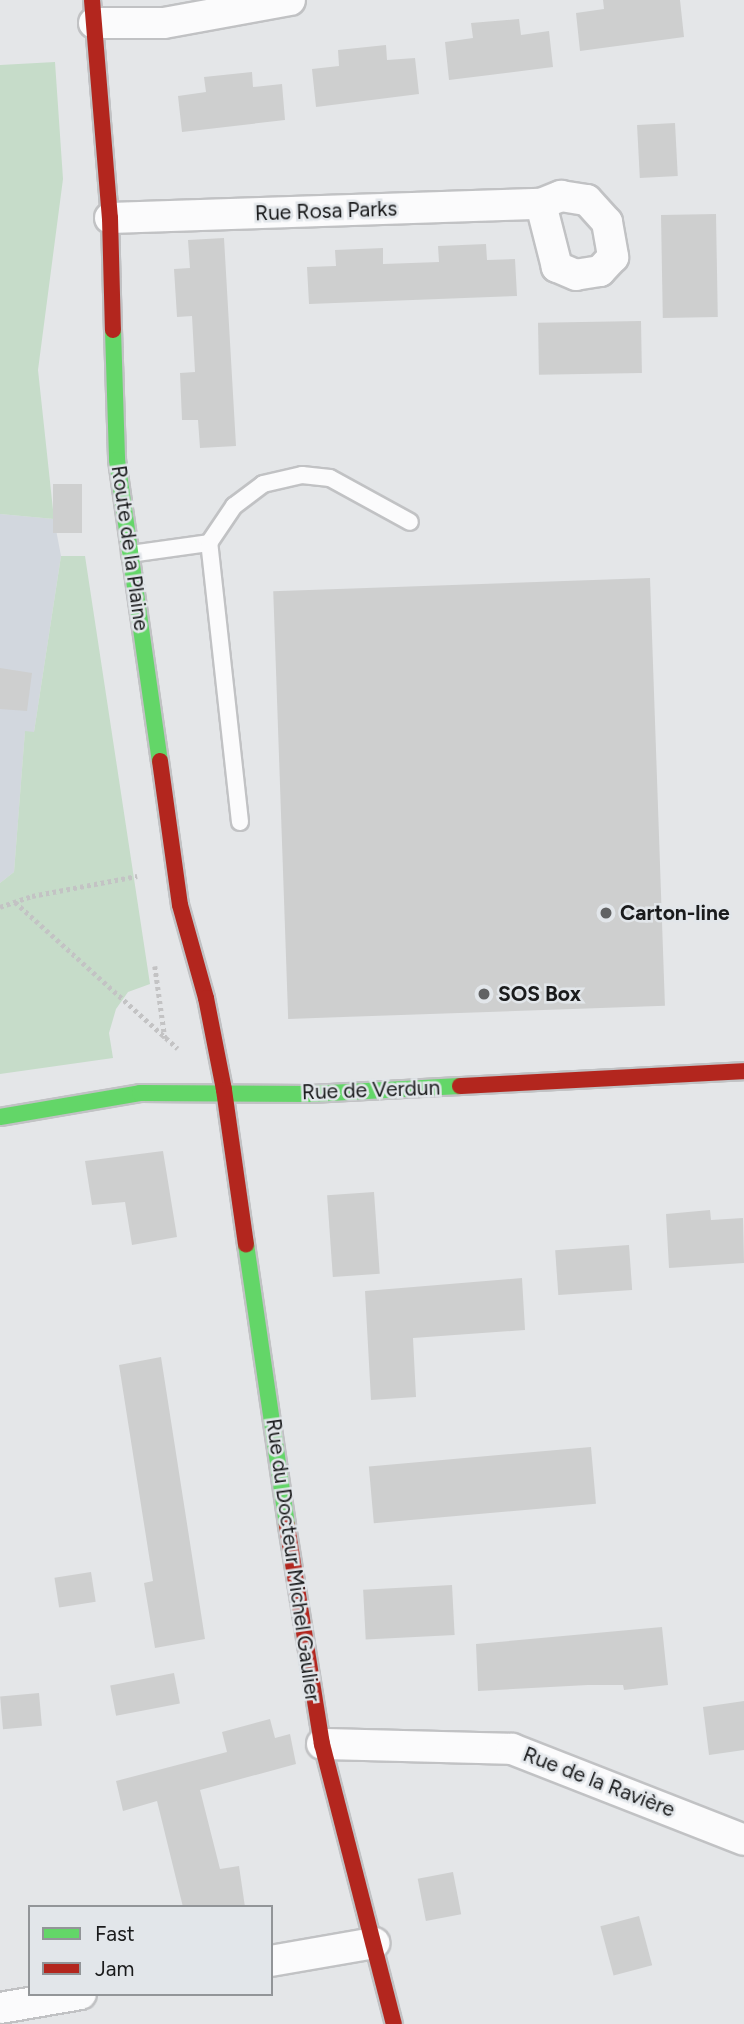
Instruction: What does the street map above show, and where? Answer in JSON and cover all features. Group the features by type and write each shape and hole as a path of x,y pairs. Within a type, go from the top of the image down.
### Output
{"street":[{"path":"93,12 164,23 290,0"},
{"name":"Route de la Plaine","path":"93,12 110,218 115,433 180,905 206,998 224,1090"},
{"name":"Rue Rosa Parks","path":"110,218 541,204"},
{"name":"Rue de Verdun","path":"0,1117 140,1093 224,1090 311,1094 744,1071"},
{"name":"Rue du Docteur Michel Gaulier","path":"224,1090 322,1744 394,2024"},
{"name":"Rue de la Ravière","path":"322,1744 512,1749 744,1840"},
{"path":"273,1961 374,1943"},
{"path":"0,2008 69,1996"}],"lane":[{"path":"240,822 209,543 234,506 263,484 302,475 330,478 410,522"},
{"path":"130,554 209,543"}],"path":[{"path":"0,907 142,875 144,889"},
{"path":"14,902 185,1055"},
{"path":"153,957 165,1038"}],"shaded area":[{"path":"0,514 54,519 61,556 34,732 25,732 14,872 0,883"}],"green space":[{"path":"55,62 63,179 38,370 54,519 0,514 0,65"},
{"path":"61,556 85,556 150,984 128,992 116,1009 109,1033 113,1058 0,1074 0,883 14,872 25,731 34,732"}],"building":[{"path":"603,0 680,0 684,37 580,51 576,13 604,9"},
{"path":"519,19 521,35 549,31 553,67 449,80 445,42 473,38 471,23"},
{"path":"386,45 387,60 415,58 419,94 316,107 312,69 339,66 338,50"},
{"path":"252,72 253,87 282,84 285,120 182,132 178,96 206,92 204,77"},
{"path":"675,123 678,176 640,178 637,125"},
{"path":"716,214 718,317 663,318 661,215"},
{"path":"224,238 236,446 200,448 198,420 182,420 180,373 195,372 192,316 177,317 174,269 190,268 188,240"},
{"path":"486,244 487,260 515,259 517,296 309,304 307,267 336,266 335,250 383,248 383,264 439,262 438,246"},
{"path":"641,321 642,373 539,375 538,323"},
{"path":"53,484 82,484 82,533 53,533"},
{"path":"650,578 665,1006 288,1019 273,591"},
{"path":"0,668 32,673 27,711 0,709"},
{"path":"163,1151 177,1237 132,1245 125,1202 92,1205 85,1161"},
{"path":"374,1192 380,1274 333,1277 327,1195"},
{"path":"710,1210 711,1220 743,1218 744,1263 669,1268 666,1214"},
{"path":"629,1245 632,1290 558,1295 555,1250"},
{"path":"522,1278 525,1330 413,1338 416,1397 371,1400 365,1291"},
{"path":"161,1357 205,1639 155,1648 144,1583 153,1581 119,1365"},
{"path":"591,1447 596,1504 374,1523 369,1466"},
{"path":"91,1572 96,1602 59,1607 54,1578"},
{"path":"452,1585 455,1635 366,1640 363,1590"},
{"path":"662,1627 668,1685 624,1690 623,1685 588,1685 478,1691 476,1644"},
{"path":"174,1673 180,1703 116,1716 110,1685"},
{"path":"39,1693 42,1726 3,1729 0,1696"},
{"path":"744,1701 744,1750 709,1755 703,1707"},
{"path":"270,1719 275,1738 290,1734 296,1764 200,1790 220,1869 239,1866 245,1905 183,1905 157,1801 123,1811 116,1781 227,1752 222,1732"},
{"path":"453,1872 461,1914 426,1921 418,1879"},
{"path":"639,1916 652,1965 614,1976 600,1926"}],"traffic: fast":[{"path":"113,330 117,460 160,761"},
{"path":"0,1117 140,1093 311,1094 460,1086"},
{"path":"246,1244 287,1526"}],"traffic: jam":[{"path":"92,0 110,218 113,330"},
{"path":"160,761 180,905 206,998 224,1090 246,1244"},
{"path":"460,1086 744,1071"},
{"path":"287,1526 322,1744 394,2024"}],"place":[{"name":"Carton-line","path":"606,913"},
{"name":"SOS Box","path":"484,994"}]}
